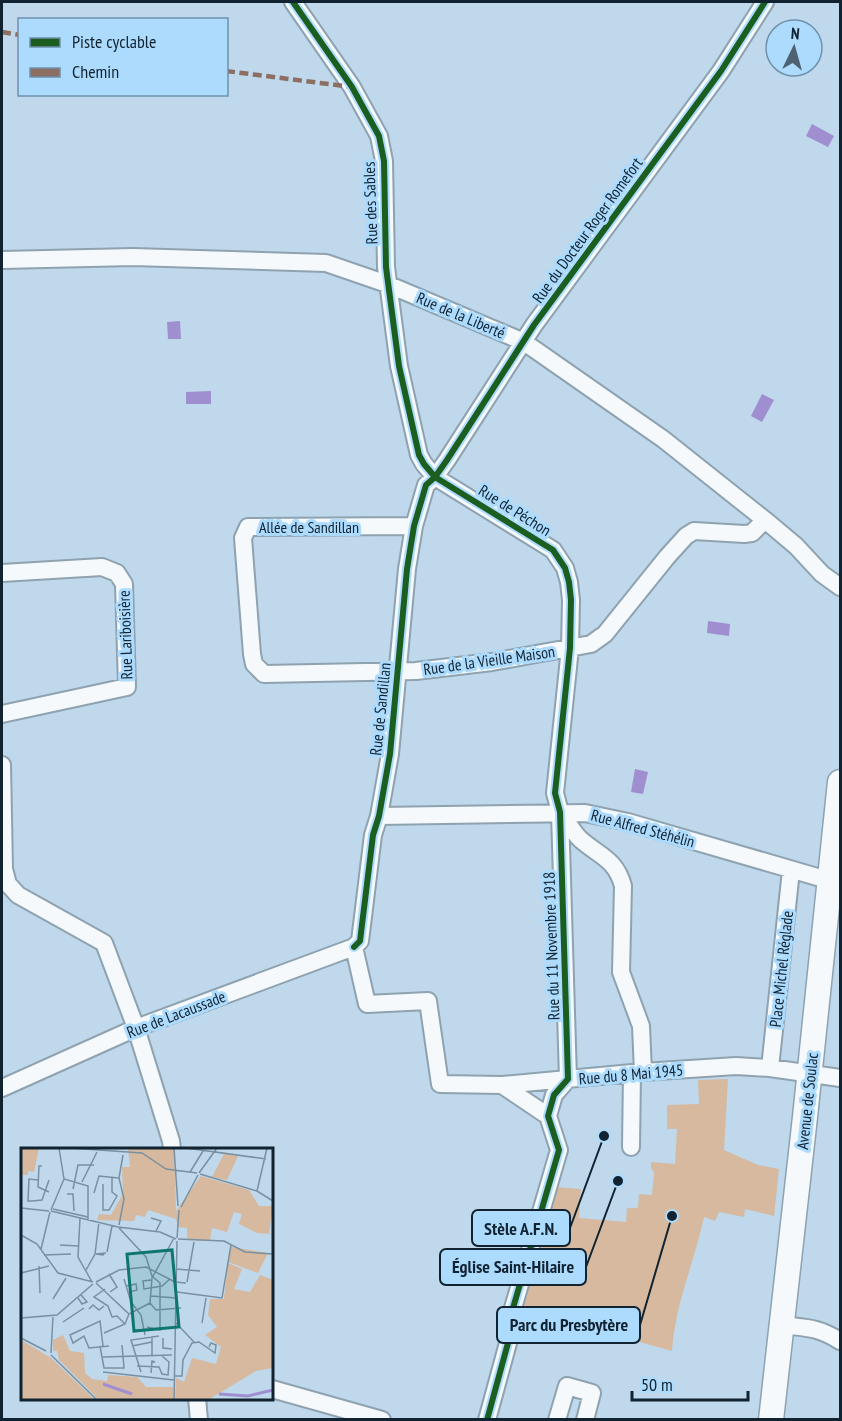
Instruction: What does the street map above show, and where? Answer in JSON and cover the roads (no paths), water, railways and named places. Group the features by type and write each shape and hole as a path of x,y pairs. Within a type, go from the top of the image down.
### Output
{"main road":[{"name":"Avenue de Soulac","path":"771,1419 840,782"}],"street":[{"name":"Rue des Sables","path":"293,2 352,87 379,136 384,161 387,284"},
{"name":"Rue du Docteur Roger Romefort","path":"435,477 541,315 721,71 765,2"},
{"name":"Rue de la Liberté","path":"2,260 133,257 326,263 387,284 524,342 663,439 765,520 796,546 822,574 840,587"},
{"name":"Rue de Péchon","path":"387,284 399,366 419,455 424,464 435,477 553,550 565,568 571,600 570,648 555,793 560,813"},
{"name":"Rue de Sandillan","path":"354,947 360,941 373,835 379,816 390,753 407,569 414,526 426,485 435,477"},
{"name":"Rue de la Vieille Maison","path":"264,674 416,670 492,662 591,644 605,634 686,536 694,531 752,533 765,520"},
{"name":"Allée de Sandillan","path":"264,674 254,664 252,654 243,538 248,527 414,526"},
{"name":"Rue Lariboisière","path":"2,573 102,567 117,573 124,584 127,687 2,714"},
{"path":"2,765 3,869 9,884 18,895 104,943 136,1028 172,1148"},
{"path":"560,813 579,838 613,864 620,874 623,886 621,972 641,1026 631,1147"},
{"name":"Rue du 11 Novembre 1918","path":"560,813 568,1079"},
{"name":"Rue Alfred Stéhélin","path":"379,816 585,813 628,822 831,881"},
{"name":"Place Michel Réglade","path":"770,1068 791,870"},
{"name":"Rue de Lacaussade","path":"2,1088 136,1028 354,947"},
{"name":"Rue du 8 Mai 1945","path":"354,947 367,1004 428,1002 440,1084 502,1085 638,1072 736,1066 770,1068 840,1078"},
{"path":"487,1419 508,1343 511,1315 560,1150 548,1116 554,1095 568,1079"},
{"path":"502,1085 548,1116"},
{"path":"782,1325 804,1326 828,1333 840,1341"},
{"path":"557,1419 567,1386 592,1393 585,1419"},
{"path":"273,1389 382,1419"},
{"path":"197,1400 199,1419"}],"place":[{"name":"Stèle A.F.N.","path":"604,1136"},
{"name":"Église Saint-Hilaire","path":"618,1181"},
{"name":"Parc du Presbytère","path":"672,1216"}]}
